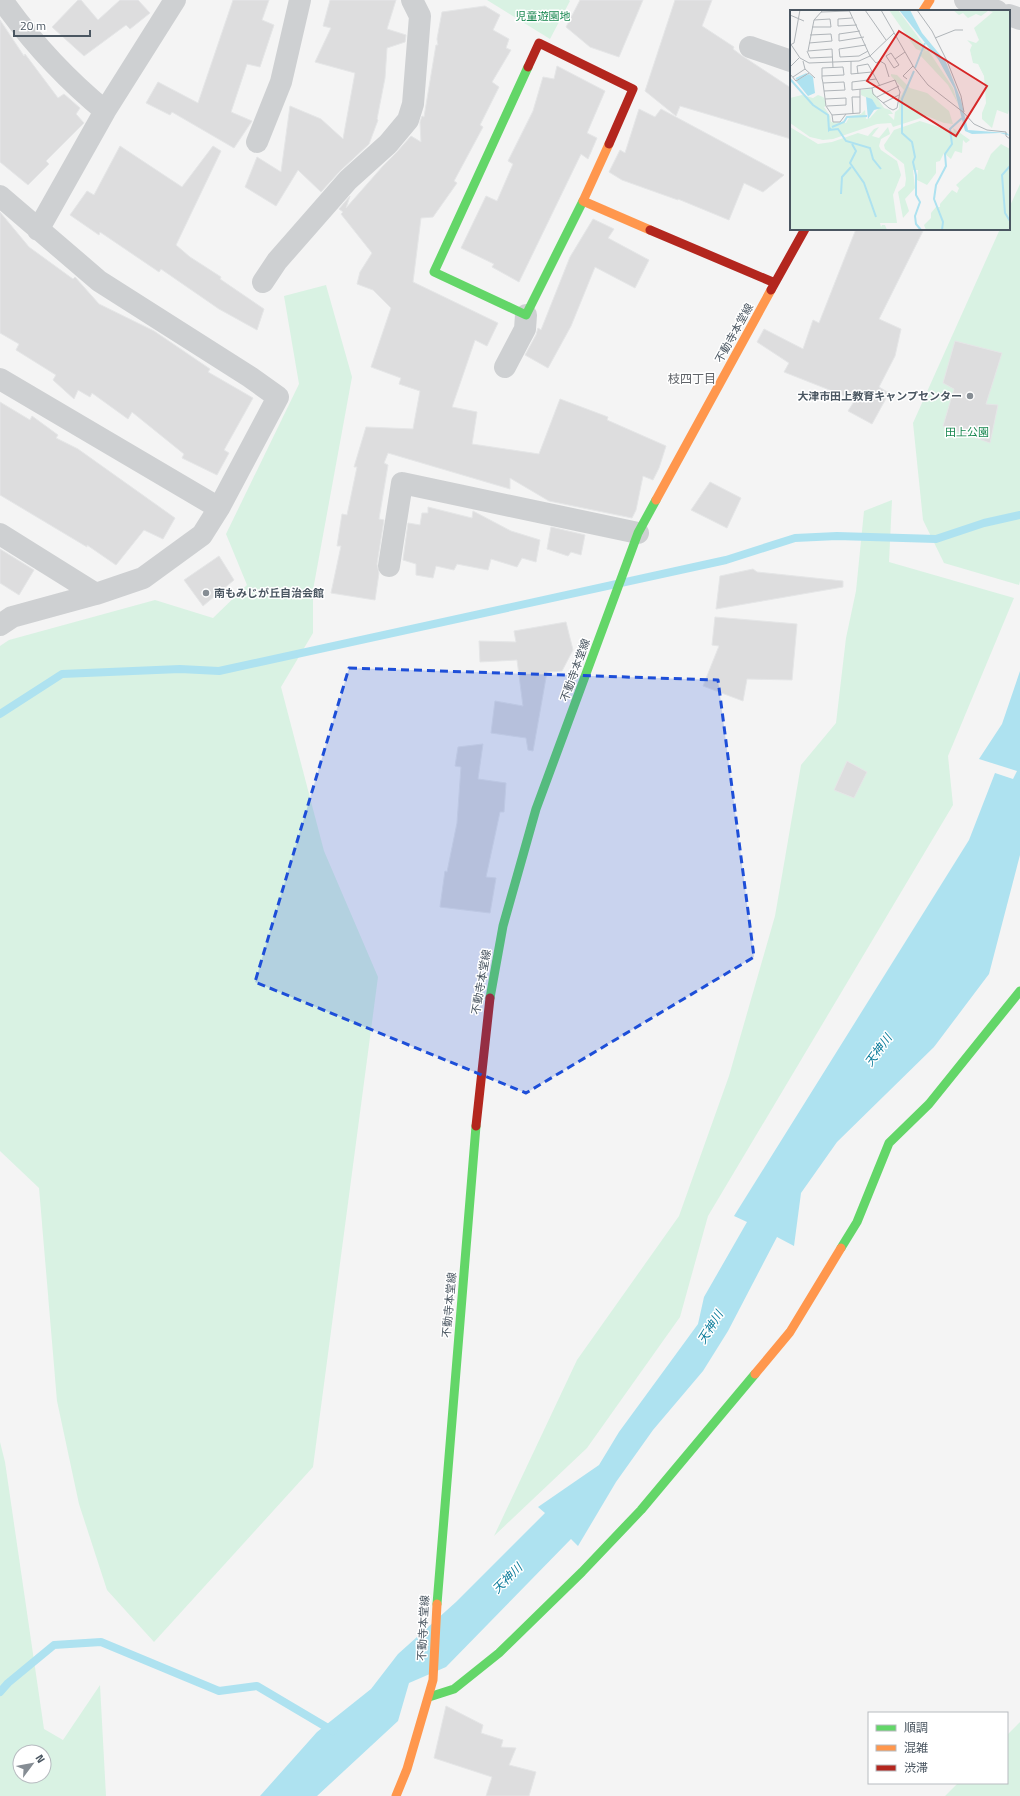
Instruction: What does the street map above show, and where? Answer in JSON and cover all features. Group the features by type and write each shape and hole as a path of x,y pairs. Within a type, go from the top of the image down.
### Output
{"street":[{"path":"2,0 22,29 80,90 106,110"},
{"path":"38,230 106,110 175,0"},
{"path":"257,142 281,82 300,0"},
{"path":"263,282 277,261 343,186 388,144 408,120 413,104 420,16 412,0"},
{"path":"924,10 930,0"},
{"path":"965,0 994,10"},
{"path":"1010,15 1020,19"},
{"path":"505,367 525,329 526,315 583,201 633,89 539,42 434,272 526,315"},
{"path":"750,47 790,61"},
{"path":"0,196 99,281 250,377 278,397 219,508 202,535 143,578 96,594 12,617 0,625"},
{"path":"583,201 775,283"},
{"name":"不動寺本堂線","path":"396,1796 407,1769 433,1680 437,1602 477,1111 487,1014 503,926 536,809 638,533 804,230"},
{"path":"0,380 219,508"},
{"path":"389,566 402,483 638,533"},
{"path":"0,534 96,594"},
{"path":"429,1697 454,1689 499,1653 582,1572 646,1504 790,1332 857,1222 889,1143 929,1104 1020,991"}],"highlighted area":[{"path":"349,668 718,680 754,957 526,1093 255,982"}],"green space":[{"name":"児童遊園地","path":"487,0 569,0 570,1 550,39"},
{"name":"田上公園","path":"1020,184 1019,585 944,563 923,520 913,423 1000,230 1010,230 1010,206"},
{"path":"326,285 352,377 313,590 313,633 281,687 324,851 378,977 313,1467 154,1642 107,1590 79,1504 57,1401 39,1188 0,1151 0,646 9,640 155,600 213,618 247,585 226,534 299,384 284,296"},
{"path":"892,500 889,562 1014,598 948,756 953,805 708,1216 680,1317 587,1448 494,1536 577,1360 679,1216 729,1076 775,916 801,765 836,723 846,638 856,591 864,511"},
{"path":"0,1442 5,1462 44,1729 63,1740 100,1685 106,1796 0,1796"},
{"path":"1020,1722 1020,1796 945,1796 957,1784 1008,1784 1008,1734"}],"water":[{"name":"天神川","path":"1020,671 1020,855 989,974 934,1047 837,1142 801,1193 794,1246 777,1237 728,1331 703,1371 653,1430 616,1482 578,1546 571,1539 446,1667 409,1683 398,1721 317,1796 260,1796 317,1732 371,1689 398,1654 456,1602 545,1513 538,1507 599,1465 619,1432 698,1324 704,1297 747,1222 734,1216 969,840 995,773 1013,779 1017,771 979,759 1002,724"}],"building":[{"path":"78,0 81,0 98,20 120,0 138,0 150,13 130,29 126,25 84,56 52,27"},
{"path":"233,0 269,0 262,20 274,25 260,67 247,64 231,112 252,121 234,148 172,112 170,115 146,103 158,82 198,103"},
{"path":"330,0 396,0 387,29 406,35 405,42 387,48 385,78 378,120 369,144 340,171 321,192 298,170 276,206 245,187 257,157 281,172 290,106 321,119 343,139 355,73 315,62 331,28 323,26"},
{"path":"580,0 643,0 619,57 590,47 566,27"},
{"path":"675,0 712,0 702,26 734,47 733,49 741,55 790,87 790,139 680,106 676,116 645,91"},
{"path":"485,6 500,15 493,30 509,39 506,48 511,50 492,82 499,87 480,125 483,127 454,181 457,183 433,217 421,218 413,282 498,323 487,346 475,340 452,407 477,412 472,444 539,454 560,399 608,417 607,420 666,446 659,468 653,480 643,476 636,510 632,518 549,501 510,478 510,489 388,453 384,463 388,465 379,519 384,520 377,564 379,573 375,600 331,593 341,546 337,546 342,514 347,515 357,467 354,467 366,427 413,429 420,391 399,384 401,378 371,367 391,308 373,290 357,284 360,272 372,253 341,214 343,212 339,209 350,196 346,208 411,136 421,142 420,122 422,116 424,117 436,45 438,45 437,39 442,12"},
{"path":"0,20 24,56 25,54 58,98 64,94 80,108 76,114 84,123 46,161 49,164 28,185 0,162"},
{"path":"557,66 605,91 587,133 597,138 588,159 581,154 519,282 492,267 494,264 461,248 486,196 497,201 513,164 508,161 533,111 543,77 554,79"},
{"path":"639,109 655,117 661,109 784,175 763,192 744,183 729,220 678,199 622,180 609,172 620,150 625,153"},
{"path":"120,146 182,187 213,146 221,151 176,245 190,257 221,277 220,279 264,309 257,330 219,309 161,269 159,272 100,232 99,235 70,215 87,191 94,195"},
{"path":"0,212 29,247 73,279 75,277 99,304 154,331 210,369 208,372 253,398 224,450 229,453 217,475 182,458 184,454 132,412 128,419 92,393 90,397 78,390 74,399 53,380 56,375 16,350 19,344 0,333"},
{"path":"593,219 614,229 608,238 649,260 635,288 595,267 571,326 548,368 525,355 536,335 538,328 541,330 570,257"},
{"path":"856,230 924,230 879,319 901,329 895,356 879,387 889,393 872,424 848,411 855,400 784,372 789,363 757,342 764,329 803,349 813,320 819,323"},
{"name":"大津市田上教育キャンプセンター","path":"955,341 1002,353 986,404 998,405 990,443 943,426 954,389 943,383"},
{"path":"0,402 30,420 32,416 58,435 56,438 78,449 175,518 163,539 144,530 116,565 87,545 87,547 0,495"},
{"path":"710,482 741,498 727,528 691,510"},
{"path":"428,507 472,518 473,511 511,531 540,540 536,562 522,558 517,567 491,559 488,570 457,564 454,570 436,566 433,578 416,575 416,564 403,560 408,523 420,525 422,513 428,513"},
{"path":"551,527 585,535 581,555 571,552 568,556 547,549"},
{"path":"0,549 34,570 19,595 0,583"},
{"name":"南もみじが丘自治会館","path":"219,556 234,580 203,606 184,580"},
{"path":"753,569 757,572 843,581 843,587 716,609 720,576"},
{"path":"715,617 797,624 792,680 747,679 743,701 703,686 719,646 712,645"},
{"path":"566,622 573,650 562,671 547,672 533,751 528,750 526,738 491,733 495,701 523,706 517,660 480,662 479,641 516,642 514,631"},
{"path":"483,744 478,779 506,783 504,812 500,812 486,877 496,878 490,913 440,907 445,871 447,872 457,823 461,767 455,766 458,747"},
{"path":"847,761 867,772 854,798 834,790"},
{"path":"446,1706 483,1725 481,1733 503,1740 501,1747 516,1748 509,1765 536,1772 529,1796 486,1796 492,1777 434,1758"}],"waterway":[{"path":"0,714 62,674 180,669 219,671 726,560 795,538 837,536 936,539 984,523 1020,515"},
{"path":"0,1692 8,1683 54,1645 101,1642 219,1691 257,1686 333,1731"}],"traffic: fast":[{"path":"528,67 434,272 526,315 583,201"},
{"path":"490,998 503,926 536,809 638,533 656,500"},
{"path":"841,1248 857,1222 889,1143 929,1104 1020,991"},
{"path":"437,1604 476,1126"},
{"path":"429,1697 454,1689 499,1653 582,1572 641,1510 755,1374"}],"traffic: slow":[{"path":"924,10 930,0"},
{"path":"609,144 583,201 650,230"},
{"path":"656,500 771,290"},
{"path":"755,1374 790,1332 841,1248"},
{"path":"396,1796 407,1769 433,1680 437,1604"}],"traffic: jam":[{"path":"528,67 539,43 633,89 609,144"},
{"path":"650,230 775,283"},
{"path":"771,290 804,230"},
{"path":"476,1126 490,998"}],"place":[{"name":"大津市田上教育キャンプセンター","path":"970,396"},
{"name":"南もみじが丘自治会館","path":"206,593"}],"district":[{"name":"枝四丁目","path":"692,378"}]}
